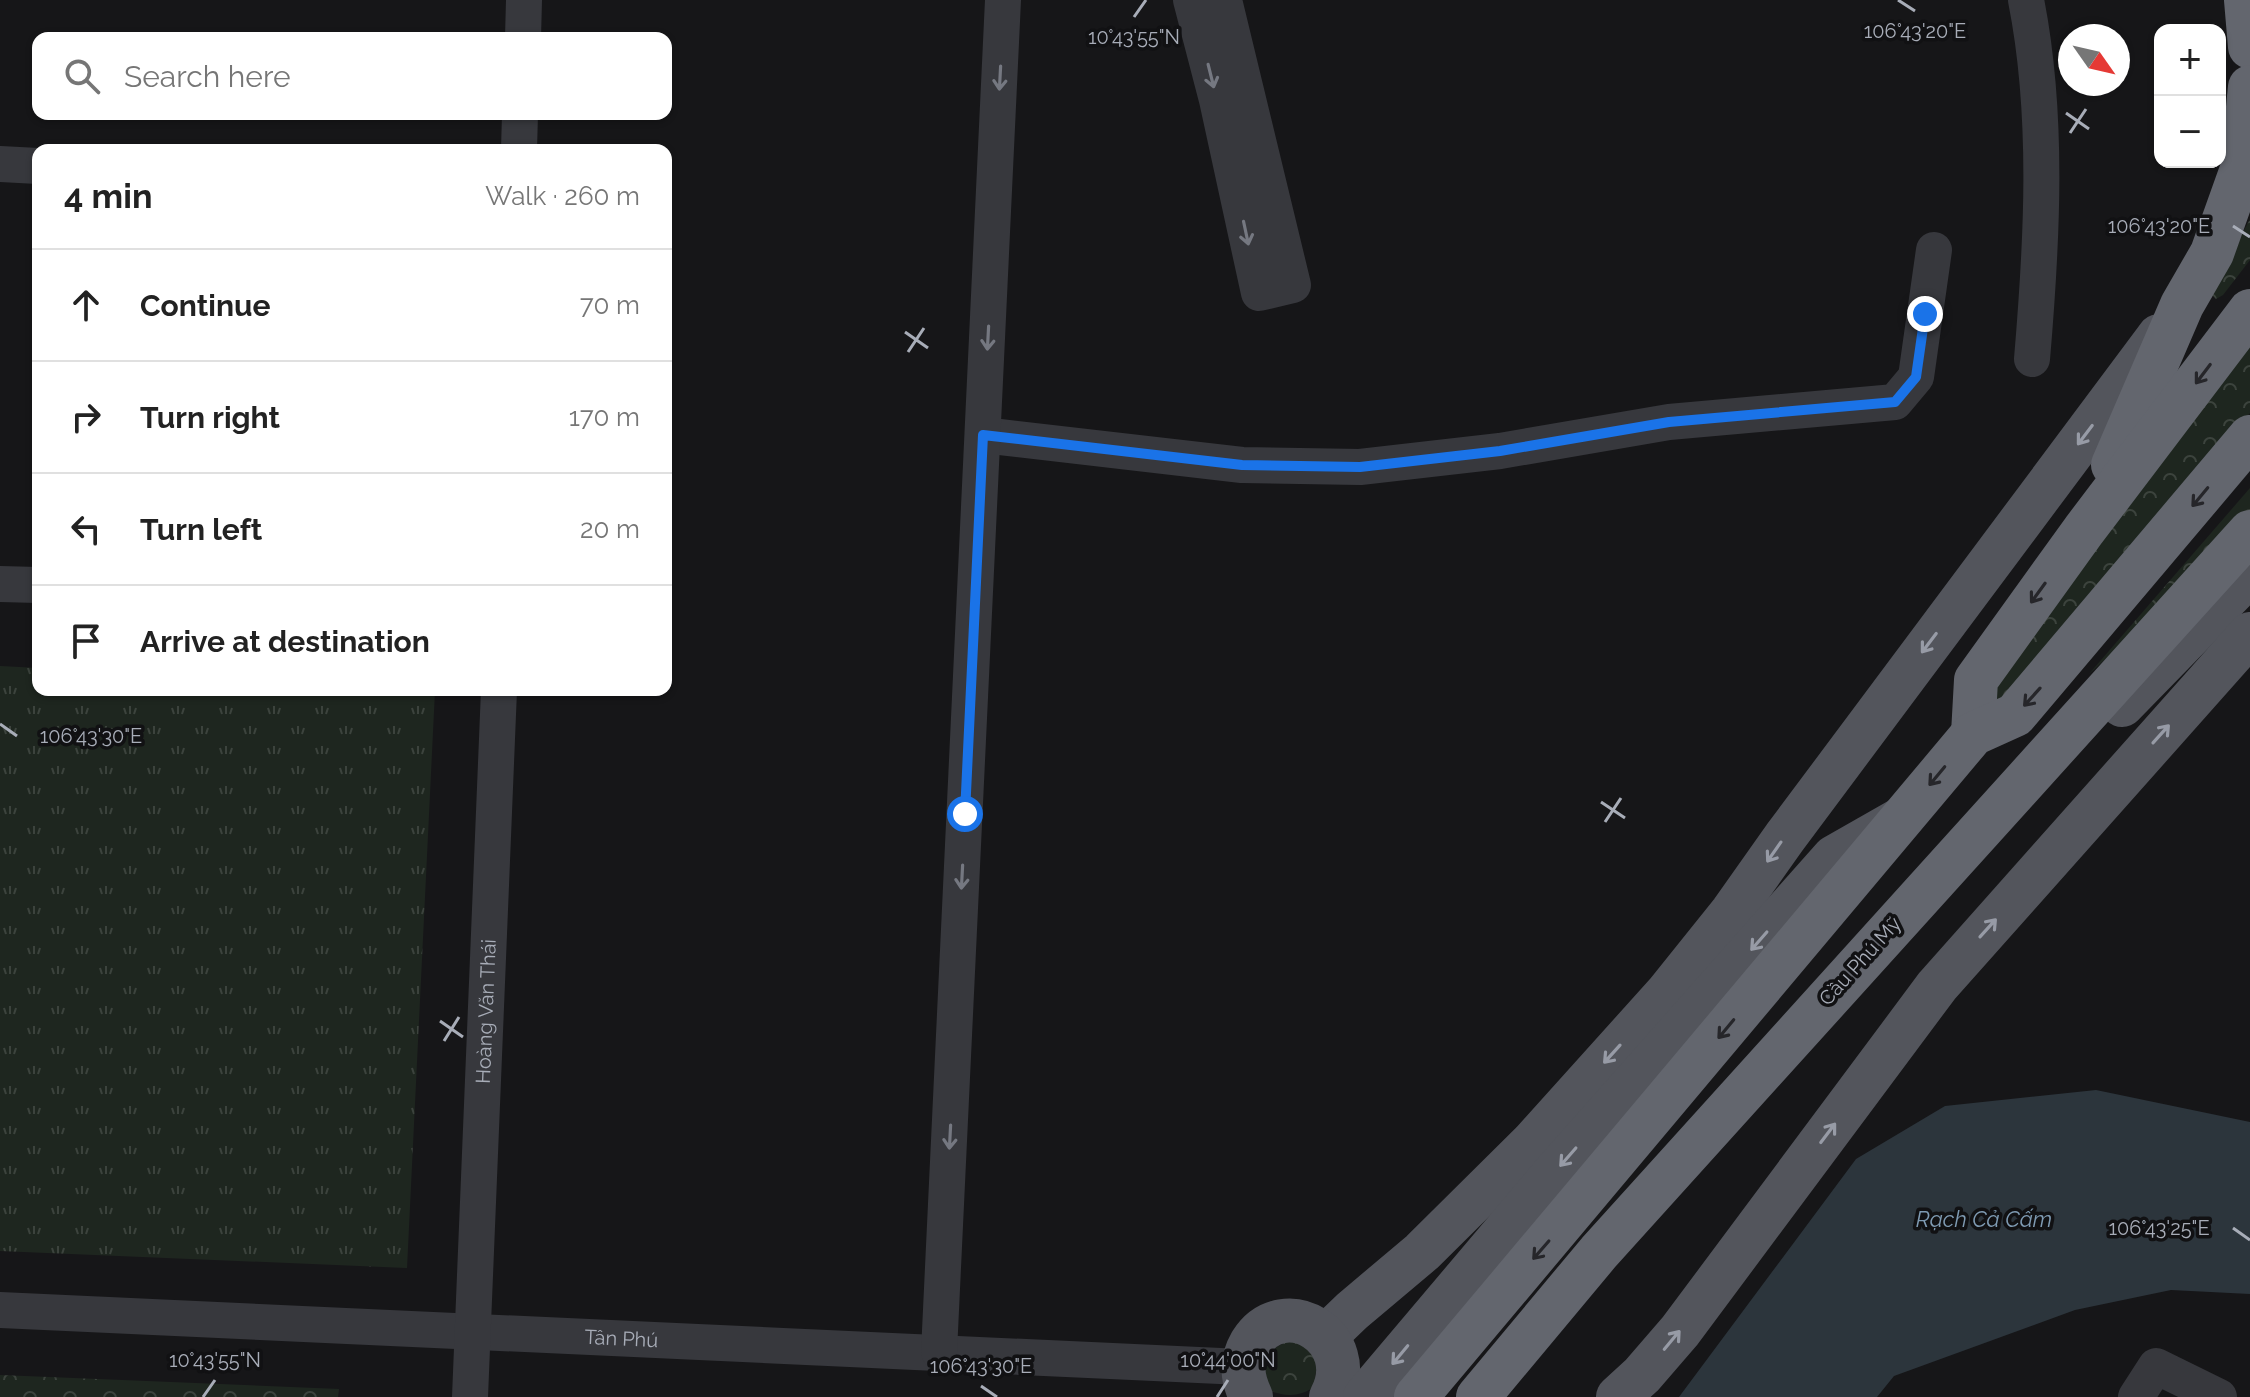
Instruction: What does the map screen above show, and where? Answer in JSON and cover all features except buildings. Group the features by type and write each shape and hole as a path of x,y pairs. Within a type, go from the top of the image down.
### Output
{"highway":[{"path":"2246,0 2250,47"},
{"path":"2084,530 2182,305 2212,253 2242,169 2250,87"},
{"path":"1973,734 1976,680 2084,530 2250,311"},
{"path":"1416,1397 1973,734 2015,715 2250,437"},
{"name":"Cầu Phú Mỹ","path":"1478,1397 1570,1286 1823,1017 2250,532"}],"main road":[{"path":"1326,1336 1422,1252 1532,1143 1667,993 1732,912 2182,305"},
{"name":"Cầu Phú Mỹ","path":"1499,1397 1823,1017 2147,677 2250,574"},
{"path":"1618,1397 1642,1375 1680,1331 1937,986 2250,634"},
{"path":"1365,1397 1556,1171 1834,857 1901,819"},
{"path":"1247,1382 1246,1351 1255,1338 1267,1327 1282,1322 1300,1322 1326,1336 1335,1349 1339,1365 1338,1381 1331,1397"}],"street":[{"path":"523,32 524,0"},
{"path":"939,1352 1003,0"},
{"path":"1191,0 1220,114 1259,293 1293,285 1224,0"},
{"path":"2026,0 2036,51 2042,239 2032,359"},
{"path":"519,144 520,120"},
{"path":"0,164 32,166"},
{"path":"983,435 1242,465 1360,467 1500,451 1669,422 1895,402 1916,377 1934,250"},
{"path":"0,584 32,585"},
{"name":"Hoàng Văn Thái","path":"470,1397 499,696"},
{"name":"Tân Phú","path":"0,1310 939,1352 1247,1382"},
{"path":"2136,1397 2156,1366 2219,1397"}],"green space":[{"path":"2250,219 2250,260 2223,295 2216,299 2213,290"},
{"path":"2250,341 2250,413 2008,701 1994,704 1992,688"},
{"path":"2250,488 2250,528 2089,674"},
{"path":"0,666 32,668 32,696 435,696 407,1268 0,1251"},
{"path":"1295,1337 1318,1356 1314,1387 1292,1395 1269,1390 1262,1355"},
{"path":"0,1375 339,1389 338,1397 0,1397"}],"water":[{"name":"Rạch Cả Cấm","path":"2096,1090 2250,1122 2250,1294 2171,1290 2075,1310 1894,1376 1877,1397 1679,1397 1856,1159 1945,1106"}],"route":[{"path":"965,814 983,435 1242,465 1360,467 1500,451 1669,422 1895,402 1916,377 1925,314"}]}
